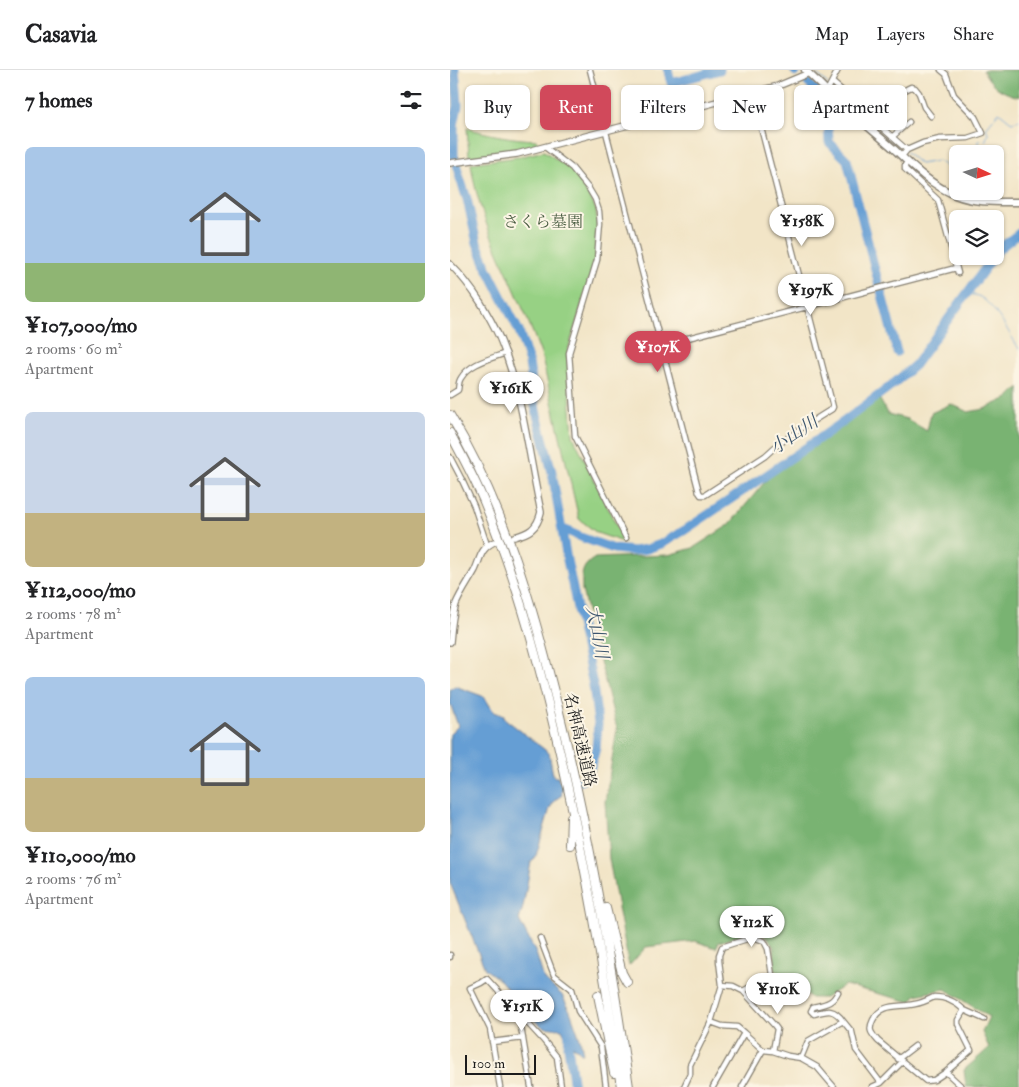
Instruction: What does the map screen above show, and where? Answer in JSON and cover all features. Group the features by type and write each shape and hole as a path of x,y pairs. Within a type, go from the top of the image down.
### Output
{"highway":[{"name":"名神高速道路","path":"450,416 493,500 517,563 542,645 588,839 607,941 629,1087"},
{"name":"名神高速道路","path":"450,433 470,469 485,503 512,574 552,715 582,851 598,936 621,1087"},
{"path":"569,794 571,811 570,845"},
{"path":"588,839 622,973 627,982"},
{"path":"598,995 617,1087"}],"main road":[{"path":"809,71 822,85"},
{"path":"872,130 908,162 944,190 970,200 1019,202"}],"street":[{"path":"590,70 699,492 705,495 765,456 800,428 833,407 762,130"},
{"path":"830,85 838,70"},
{"path":"902,156 907,150 931,141 968,138 983,133 975,117 954,95 946,74 941,70"},
{"path":"780,85 809,71"},
{"path":"832,82 836,85"},
{"path":"907,90 915,88 924,107 931,116"},
{"path":"450,163 517,154 714,103"},
{"path":"892,136 910,122"},
{"path":"885,130 907,150"},
{"path":"545,147 572,168 589,189 595,199 598,211 600,224 597,260 569,353 575,436 626,538"},
{"path":"661,344 957,271 938,200 905,168 908,162"},
{"path":"450,264 474,292 491,320 506,353 520,405 541,512 540,519 532,530 514,537"},
{"path":"450,395 458,390 459,381 472,367 480,362 506,353"},
{"path":"450,457 491,544 483,550 474,572 456,604 452,618 450,642"},
{"path":"684,1087 690,1074 690,1065 711,1022 722,985 719,955 722,947 753,937 764,941 768,949 772,975 743,991"},
{"path":"540,938 554,976 572,989 578,1011 601,1048 606,1087"},
{"path":"500,1087 490,1029 470,988 487,979 557,1057 561,1087"},
{"path":"722,985 733,986 743,991 777,1029 773,1051"},
{"path":"838,992 834,1000 824,1005 813,1007 811,1011 814,1014 828,1010 838,1013 852,1032 856,1050 881,1082"},
{"path":"964,1010 958,1020 958,1024 971,1050 934,1080 926,1081 900,1061 871,1033 870,1026 876,1014 881,1010 922,1003 934,997 944,997 958,1004 964,1010 984,1019"},
{"path":"519,1014 531,1087"},
{"path":"801,1058 808,1041 843,1021"},
{"path":"711,1022 722,1026 737,1026 763,1050 801,1058 818,1067 834,1087"},
{"path":"713,1087 744,1033"},
{"path":"492,1042 523,1038"},
{"path":"872,1087 881,1082 915,1046"},
{"path":"742,1087 763,1050"},
{"path":"946,1072 961,1087"}],"green space":[{"path":"983,70 1019,70 1019,97 998,88 990,81"},
{"path":"467,130 536,140 541,145 516,152 469,156"},
{"name":"さくら墓園","path":"544,151 571,169 596,210 595,259 567,354 573,436 623,542 597,533 579,519 541,354 492,237 481,208 473,178 471,163 519,157"},
{"path":"1019,387 1019,1087 966,1087 964,1070 989,1048 982,1032 989,1017 945,989 916,995 911,1002 845,985 825,998 811,998 775,970 774,947 768,938 754,932 719,942 716,948 695,941 646,947 629,966 609,859 605,802 617,729 582,590 582,575 584,568 595,558 668,555 693,548 729,525 768,478 879,398 888,414 907,419 927,431 931,413 951,404 968,412 984,409 1008,398"}],"water":[{"path":"455,686 485,698 496,713 504,715 504,718 549,753 553,775 558,777 562,795 555,800 550,808 535,859 531,862 519,920 536,953 544,979 562,995 570,1011 583,1053 570,1045 562,1029 543,1027 528,1015 501,981 485,969 450,883 450,734 458,726 450,703 450,689"}],"waterway":[{"name":"大山川","path":"455,70 458,106 454,125 454,155 477,243 488,270 519,331 529,363 536,411 552,472 567,560 593,685 598,724 596,748 589,773 581,781 560,786 549,786"},
{"path":"668,70 671,83 720,70"},
{"path":"817,74 828,84"},
{"path":"808,83 827,100 829,142 847,160 879,285"},
{"path":"985,140 988,133 986,128 999,112 1012,122 1019,120"},
{"path":"979,145 979,140 981,140"},
{"path":"906,152 920,164 938,161 949,168"},
{"name":"小山川","path":"1004,245 1019,233"},
{"name":"小山川","path":"563,529 614,549 633,551 661,544 685,530 843,422 915,365 987,265"},
{"path":"881,291 897,352"},
{"path":"966,295 978,296 989,305 1019,349"},
{"name":"大山川","path":"568,1030 568,1046 574,1087"}]}
